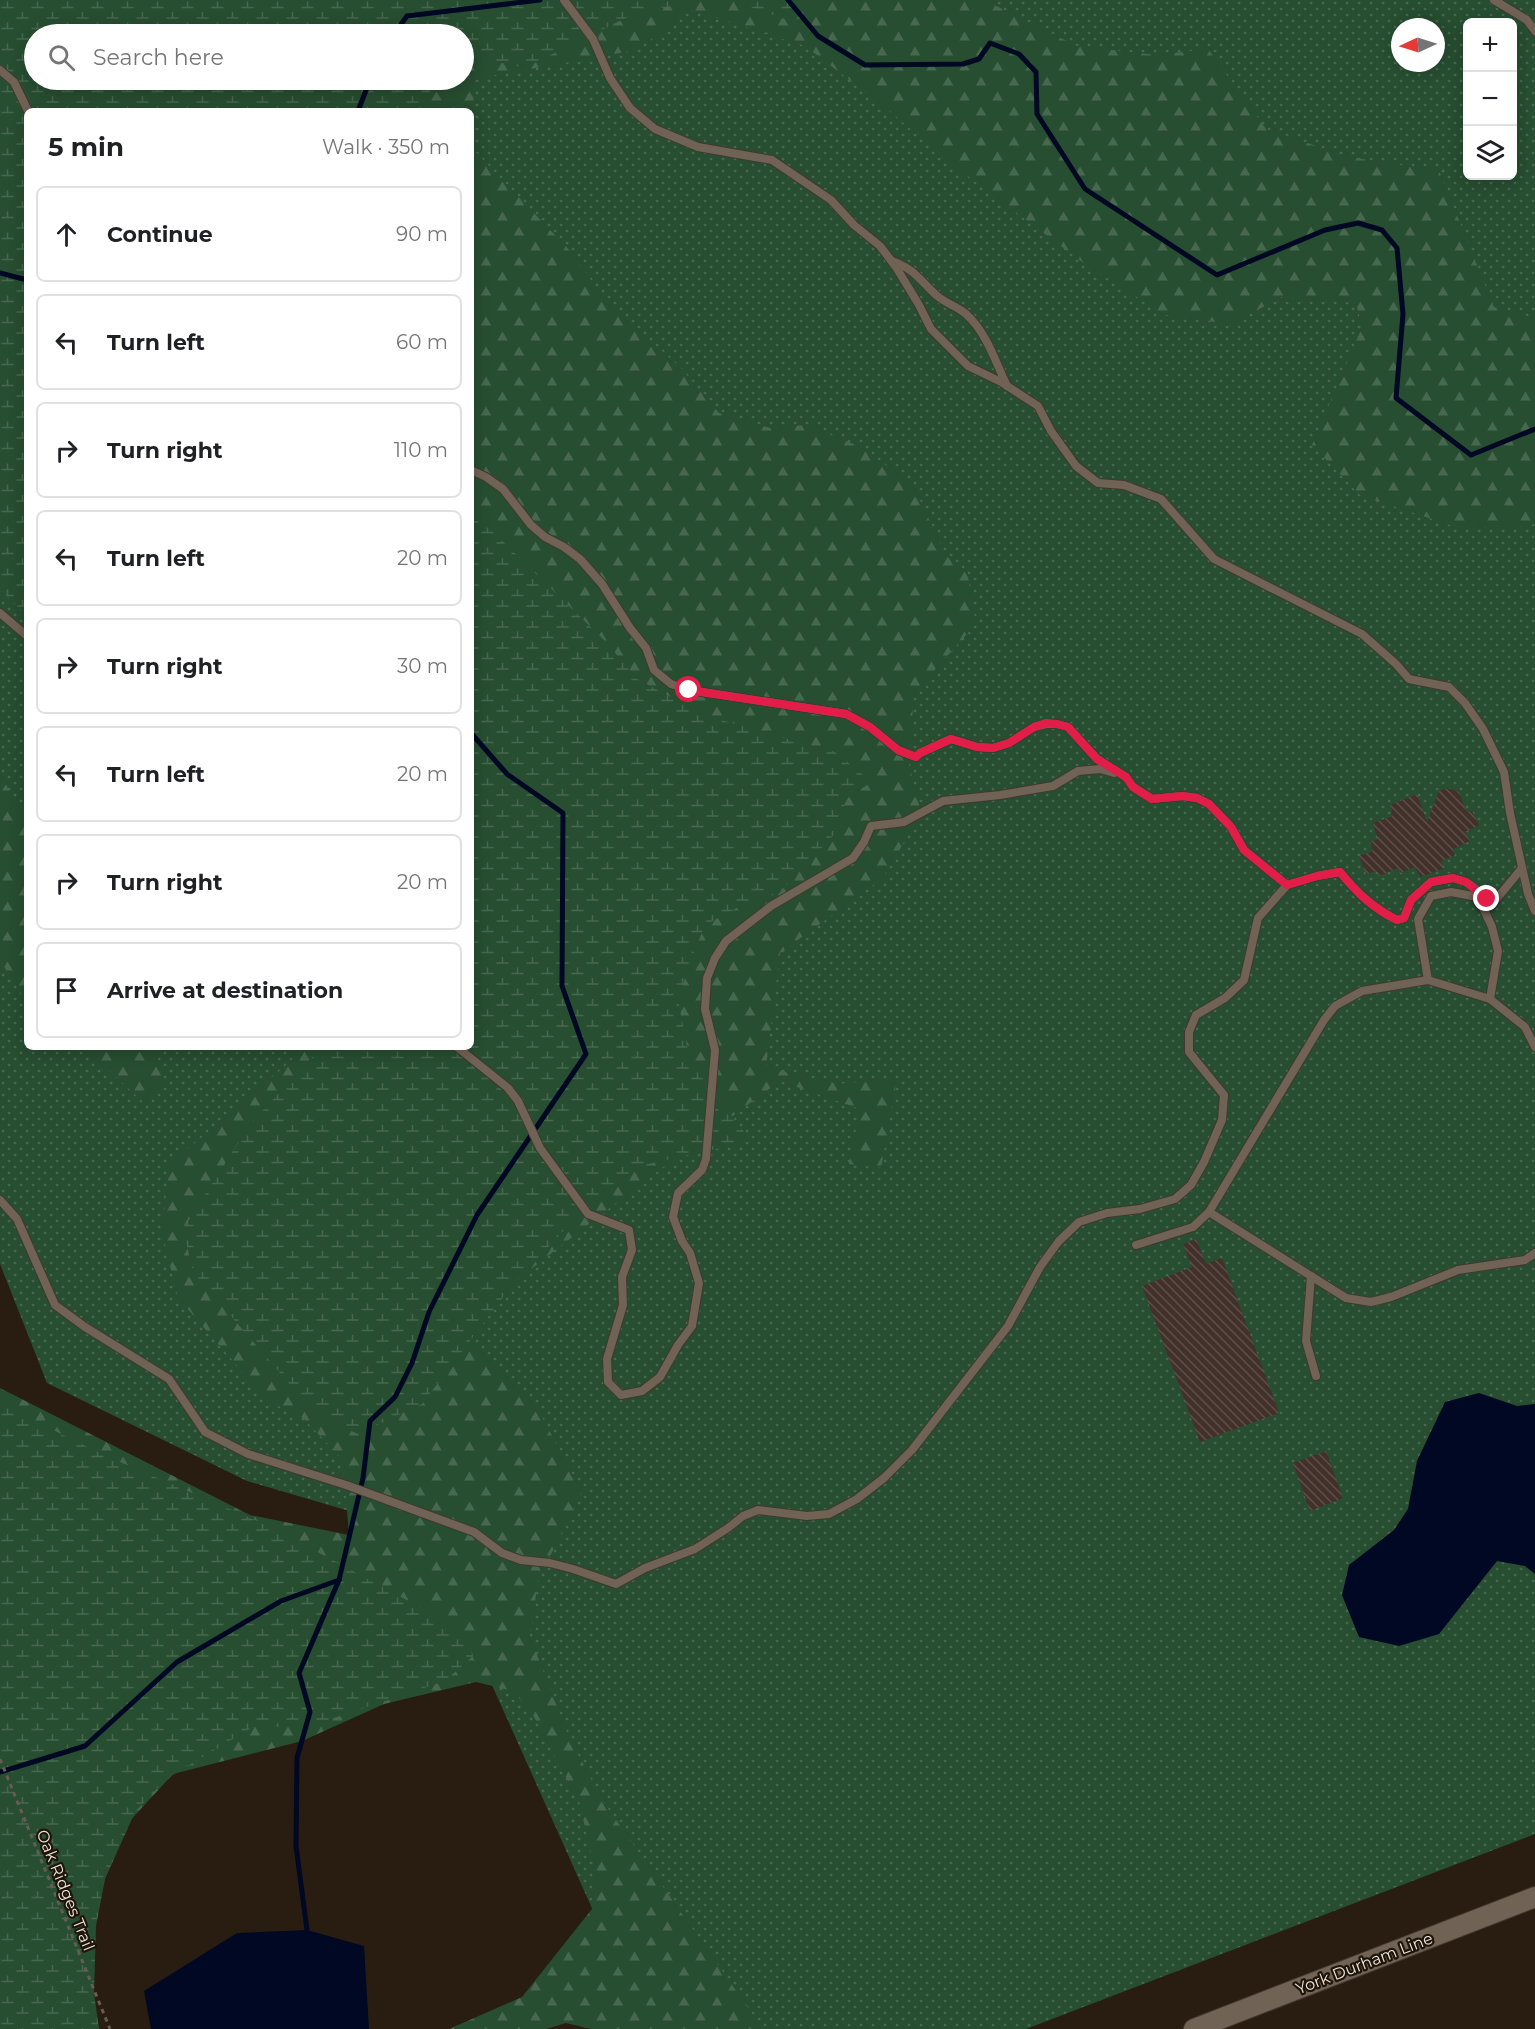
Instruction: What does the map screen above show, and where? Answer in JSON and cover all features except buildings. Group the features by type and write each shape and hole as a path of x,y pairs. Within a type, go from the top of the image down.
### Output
{"street":[{"name":"York Durham Line","path":"1194,2029 1535,1897"}],"lane":[{"path":"564,0 592,39 610,78 630,108 655,129 698,147 772,160 831,200 854,225 880,246 920,305 931,329 968,366 1007,386 1038,406 1051,431 1076,466 1098,483 1124,485 1161,499 1214,559 1362,634 1396,664 1409,679 1449,687 1465,703 1483,729 1504,772 1522,868 1535,911"},
{"path":"1494,0 1527,20 1535,31"},
{"path":"0,70 14,82 27,108"},
{"path":"891,261 907,267 924,281 935,295 964,312 976,324 993,353 1007,386"},
{"path":"474,471 503,489 531,525 545,537 580,559 602,584 630,628 646,648 654,670 671,684 689,690 846,714 870,727 898,750 916,757 951,739 977,747 993,748 1009,743 1034,727 1046,723 1068,727 1097,759 1126,777 1133,787 1152,799 1182,796 1197,798 1209,804 1231,827 1244,850 1287,885"},
{"path":"0,613 24,633"},
{"path":"461,1050 508,1088 518,1101 540,1148 588,1214 629,1230 632,1250 622,1277 623,1305 606,1359 608,1382 621,1395 642,1391 660,1377 692,1326 699,1283 690,1253 682,1241 673,1217 678,1193 702,1170 706,1159 715,1050 705,1009 707,978 715,958 726,942 771,906 853,858 871,826 904,822 943,801 1053,786 1078,771 1100,769 1126,777"},
{"path":"0,1200 17,1219 55,1305 169,1379 205,1432 248,1454 345,1485 474,1532 502,1553 520,1560 550,1563 616,1584 645,1568 695,1549 743,1516 758,1510 807,1516 829,1514 857,1499 884,1478 918,1443 1008,1326 1040,1267 1059,1241 1079,1222 1107,1213 1140,1209 1174,1199 1191,1185 1204,1162 1222,1120 1224,1095 1189,1052 1189,1032 1196,1016 1225,998 1244,980 1258,918 1287,885 1340,872 1358,895 1378,911 1397,920 1404,918 1411,900 1431,882 1453,878 1466,882 1494,902 1522,868"},
{"path":"1428,980 1418,919 1431,896 1451,892 1478,897 1492,927 1498,951 1490,999"},
{"path":"1136,1245 1193,1227 1209,1212 1324,1020 1335,1006 1362,991 1428,980 1490,999 1525,1027 1535,1047"},
{"path":"1209,1212 1346,1298 1371,1302 1391,1297 1458,1270 1525,1260 1535,1253"},
{"path":"1311,1276 1306,1341 1316,1376"}],"path":[{"name":"Oak Ridges Trail","path":"0,1760 110,2029"}],"green space":[{"path":"0,0 1535,0 1535,1834 1026,2029 646,2029 424,1533 247,1481 47,1383 0,1264"},
{"path":"0,0 984,0 1077,46 1156,55 1208,49 1266,129 1349,157 1439,171 1494,307 1535,318 1535,524 1453,526 1360,495 1312,445 1362,327 1356,303 1282,297 1231,324 1165,315 1085,264 941,156 890,111 805,46 692,10 636,50 474,79 474,24 24,24 24,90 474,90 474,108 26,108"},
{"path":"0,0 699,0 634,14 524,68 474,57 474,24 24,24 24,90 432,90 415,108 24,108 24,613 0,589"},
{"path":"730,0 809,0 805,26"},
{"path":"474,150 573,254 605,300 681,368 719,413 770,428 806,425 861,447 913,485 946,556 967,571 976,624 914,693 909,764 921,813 883,878 780,953 766,1067 838,1084 897,1078 881,1168 849,1164 860,1109 780,1081 639,1185 458,1326 534,1402 582,1492 538,1580 530,1637 569,1737 602,1800 763,2029 591,2029 566,2023 546,2029 449,2029 522,1997 592,1909 593,1863 580,1804 532,1713 513,1691 476,1682 384,1704 302,1741 173,1774 115,1837 93,1928 91,1984 99,2029 0,2029 0,1388 250,1515 349,1535 343,1460 303,1418 268,1401 178,1298 162,1233 169,1165 291,1061 296,1050 474,1050"},
{"path":"474,518 492,531 607,643 637,679 707,716 835,752 872,782 845,799 841,827 779,893 746,903 705,925 686,972 679,1005 690,1062 751,1141 644,1165 590,1202 510,1288 422,1404 358,1434 317,1416 193,1272 183,1229 251,1123 319,1050 474,1050"},
{"path":"0,775 24,815 24,998 0,960"},
{"path":"87,1050 155,1050 163,1083 144,1103"},
{"path":"0,1404 104,1455 269,1526 429,1612 468,1637 473,1656 445,1681 307,1727 253,1727 166,1779 135,1812 105,1879 96,1926 94,1993 99,2029 0,2029"}],"water":[{"path":"1479,1393 1517,1406 1535,1404 1535,1574 1525,1566 1497,1561 1439,1634 1399,1646 1359,1637 1342,1595 1349,1565 1394,1530 1408,1509 1417,1461 1445,1402"},
{"path":"307,1930 364,1946 369,2029 151,2029 144,1991 237,1933"}],"waterway":[{"path":"401,24 407,16 540,0"},
{"path":"788,0 818,36 865,65 963,64 979,59 990,43 1019,54 1036,72 1037,114 1085,189 1217,275 1325,230 1358,223 1382,230 1397,248 1403,314 1396,398 1471,455 1535,429"},
{"path":"359,108 366,90"},
{"path":"0,273 24,279"},
{"path":"307,1930 296,1846 297,1758 310,1712 299,1673 339,1580 363,1478 370,1421 395,1397 412,1363 429,1312 477,1215 586,1054 562,986 563,813 507,774 474,736"},
{"path":"0,1772 85,1746 177,1662 281,1601 339,1580"}],"route":[{"path":"689,690 846,714 870,727 898,750 916,757 951,739 977,747 993,748 1009,743 1034,727 1046,723 1057,724 1068,727 1097,759 1126,777 1133,787 1152,799 1182,796 1197,798 1209,804 1231,827 1244,850 1287,885 1340,872 1358,895 1378,911 1397,920 1404,918 1411,900 1431,882 1453,878 1466,882 1487,899"}]}
